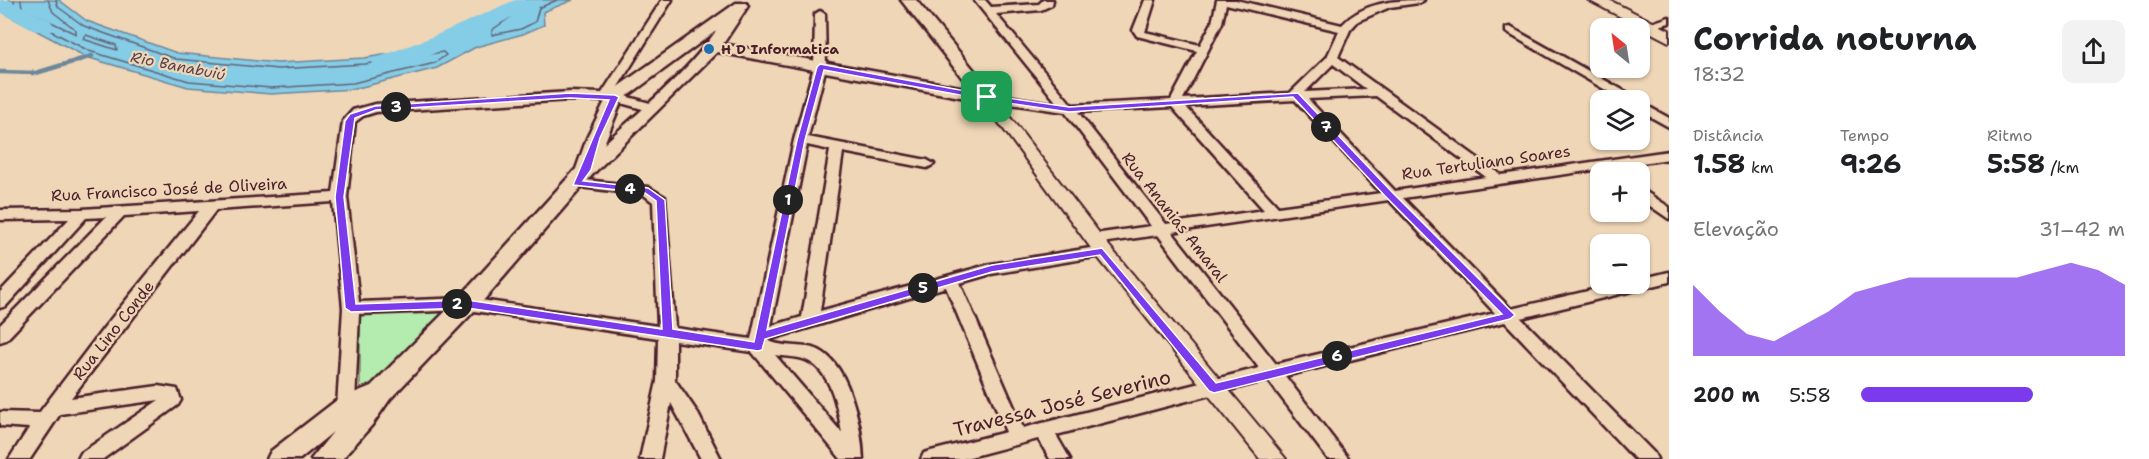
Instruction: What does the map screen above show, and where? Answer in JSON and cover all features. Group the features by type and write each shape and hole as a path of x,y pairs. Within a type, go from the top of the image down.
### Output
{"main road":[{"path":"908,0 987,97"},
{"path":"1596,0 1633,18"},
{"path":"581,176 610,97 745,3"},
{"path":"281,459 381,392 467,304 581,176 713,47 745,3"},
{"path":"1650,26 1669,37"},
{"path":"713,47 987,97"},
{"path":"325,459 354,412"}],"street":[{"path":"610,97 667,0"},
{"path":"983,5 1041,7 1048,3 1047,0"},
{"path":"1150,0 1139,30 1146,36 1203,49"},
{"path":"1175,103 1217,22 1222,0 1345,29"},
{"path":"1296,94 1332,58 1345,29 1362,13 1387,2 1419,0"},
{"name":"Rua Ananias Amaral","path":"983,5 1069,109 1339,459"},
{"path":"759,342 801,140 820,67 820,14"},
{"path":"1650,26 1669,20"},
{"path":"1510,30 1614,90"},
{"path":"1332,58 1497,179"},
{"path":"987,97 1069,109 1296,94 1376,92"},
{"path":"1296,94 1388,194 1510,315 1647,459"},
{"path":"354,412 351,308 340,197 349,121 358,113 375,108 540,97 610,97 653,108"},
{"path":"987,97 1098,245 1274,459"},
{"path":"1175,103 1273,211"},
{"path":"1650,112 1669,123"},
{"path":"801,140 927,164"},
{"path":"810,320 837,147"},
{"name":"Rua Tertuliano Soares","path":"1636,162 1669,155"},
{"name":"Rua Tertuliano Soares","path":"759,342 810,320 951,280 1160,228 1497,179 1590,170"},
{"path":"581,176 648,191 660,200 667,332 666,381 650,459"},
{"name":"Rua Francisco José de Oliveira","path":"0,215 82,214 340,197"},
{"path":"1650,200 1669,214"},
{"name":"Rua Lino Conde","path":"20,459 49,414 106,337 212,205"},
{"path":"0,336 119,212"},
{"path":"0,303 82,214"},
{"name":"Travessa José Severino","path":"932,459 1272,372 1669,277"},
{"path":"951,280 1018,438"},
{"path":"351,308 467,304 667,332 759,342 802,351 819,357 830,370 851,422 854,438 853,459"},
{"path":"759,342 853,459"},
{"path":"666,381 690,417 711,459"},
{"path":"0,419 49,414 158,393 171,394 172,400 88,459"},
{"path":"833,435 851,422"},
{"path":"1044,432 1059,459"}],"green space":[{"path":"450,309 372,391 360,390 360,315"}],"water":[{"name":"Rio Banabuiú","path":"8,0 59,0 87,21 177,53 278,63 364,58 440,46 491,24 526,0 573,0 543,12 544,25 523,34 476,47 437,68 354,89 271,94 188,87 86,57 7,15"}],"waterway":[{"name":"Rio Banabuiú","path":"384,63 440,42 532,0"},
{"name":"Rio Banabuiú","path":"0,4 43,26"},
{"path":"0,72 36,73 92,56"}],"place":[{"name":"H D Informatica","path":"709,49"}],"route":[{"path":"987,97 820,67 801,140 760,336 758,347 467,304 351,308 340,197 349,121 352,116 375,108 540,97 606,96 615,97 596,138 586,170 577,183 648,191 657,195 660,200 667,332 758,347 760,336 876,300 992,269 1102,251 1214,388 1510,315 1388,194 1296,94 1069,109 987,97"}]}
